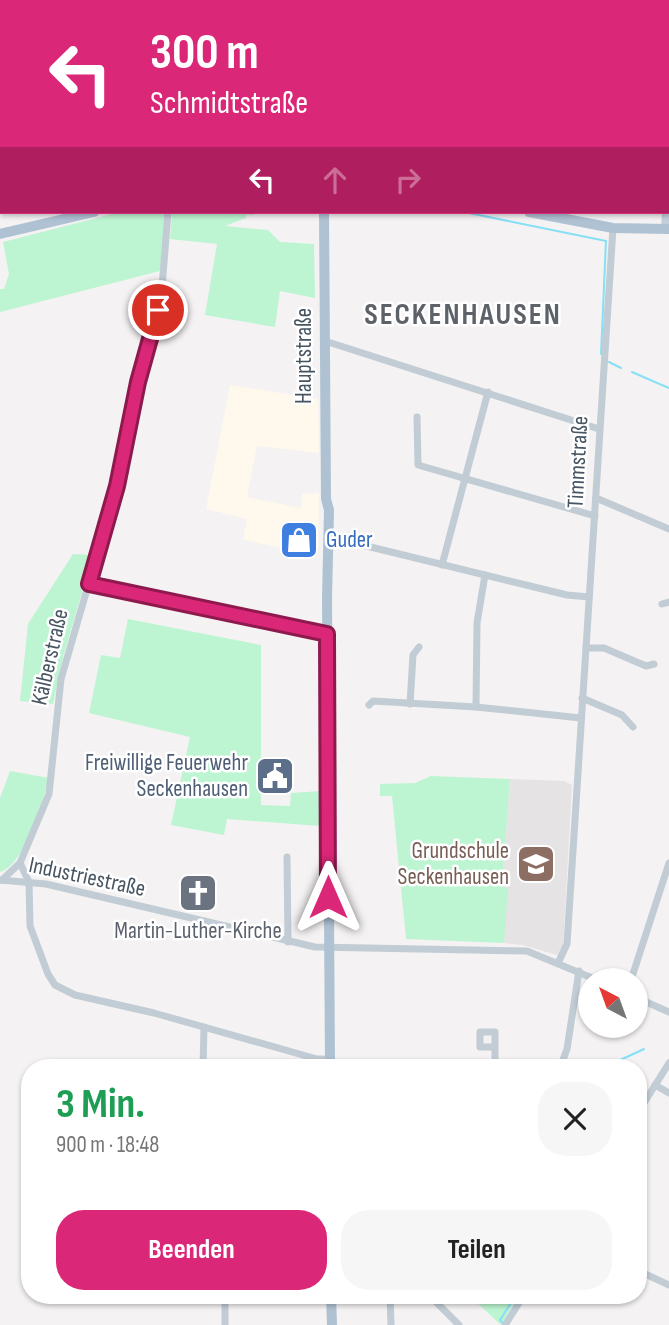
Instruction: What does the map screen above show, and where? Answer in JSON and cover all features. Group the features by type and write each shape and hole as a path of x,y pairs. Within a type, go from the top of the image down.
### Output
{"main road":[{"path":"0,234 85,214"},
{"name":"Hauptstraße","path":"324,214 330,1059"},
{"path":"539,214 613,228 667,229"},
{"path":"331,1304 332,1325"}],"street":[{"name":"Kälberstraße","path":"1,880 20,863 49,794 61,679 117,486 138,382 160,300 168,214"},
{"name":"Timmstraße","path":"558,963 567,944 613,228"},
{"path":"325,341 599,429"},
{"path":"442,565 488,393"},
{"path":"417,417 418,465 595,516"},
{"path":"596,498 669,529"},
{"path":"326,539 568,595 589,597"},
{"path":"475,707 477,623 485,575"},
{"path":"89,584 327,634"},
{"path":"410,704 414,655 419,647"},
{"path":"586,648 604,648 646,666 654,664"},
{"path":"582,698 622,715 633,727"},
{"path":"369,705 373,701 475,707 581,718"},
{"path":"287,857 288,942"},
{"path":"20,863 29,882 30,926 55,985 75,995 317,1059"},
{"path":"635,968 669,863"},
{"name":"Industriestraße","path":"1,880 29,882 288,942 329,948 512,949 537,954 578,971"},
{"path":"563,1059 578,978"},
{"path":"648,1003 669,1012"},
{"path":"203,1059 204,1027"},
{"path":"495,1047 495,1059"},
{"path":"647,1098 669,1063"},
{"path":"655,1086 669,1093"},
{"path":"647,1275 669,1285"},
{"path":"225,1304 225,1325"},
{"path":"390,1304 391,1325"},
{"path":"438,1304 459,1325"},
{"path":"505,1325 518,1304"}],"shaded area":[{"path":"230,385 318,399 319,453 257,446 247,497 301,508 302,494 319,493 318,555 243,540 247,519 206,509"},
{"name":"Grundschule Seckenhausen","path":"510,779 564,781 572,785 563,948 557,955 504,943 502,888"}],"green space":[{"path":"112,214 166,214 160,271 0,312 0,289 4,289 9,274 3,242"},
{"path":"172,214 254,214 246,215 246,218 225,226 268,230 280,242 314,244 315,298 280,291 275,327 205,315 217,244 170,239"},
{"path":"73,554 93,555 63,657 53,704 20,701 28,624"},
{"path":"128,619 261,645 261,805 290,806 291,793 321,791 320,826 227,819 224,835 171,825 190,737 89,713 101,655 120,658"},
{"path":"10,771 49,778 25,845 9,867 0,872 0,798"},
{"path":"431,776 510,779 502,887 508,888 504,943 406,939 392,796 380,796 380,784 415,783"},
{"path":"479,1304 514,1304 501,1325"}],"waterway":[{"path":"474,214 606,241 601,354"},
{"path":"609,362 621,368"},
{"path":"632,372 669,388"},
{"path":"622,1059 644,1049"},
{"path":"502,1322 500,1320 510,1304"}],"place":[{"name":"Guder","path":"299,540"},
{"name":"Freiwillige Feuerwehr Seckenhausen","path":"275,776"},
{"name":"Grundschule Seckenhausen","path":"536,864"},
{"name":"Martin-Luther-Kirche","path":"198,893"}],"district":[{"name":"SECKENHAUSEN","path":"463,315"}],"route":[{"path":"158,310 138,382 117,486 89,584 327,634 328,897"}]}
